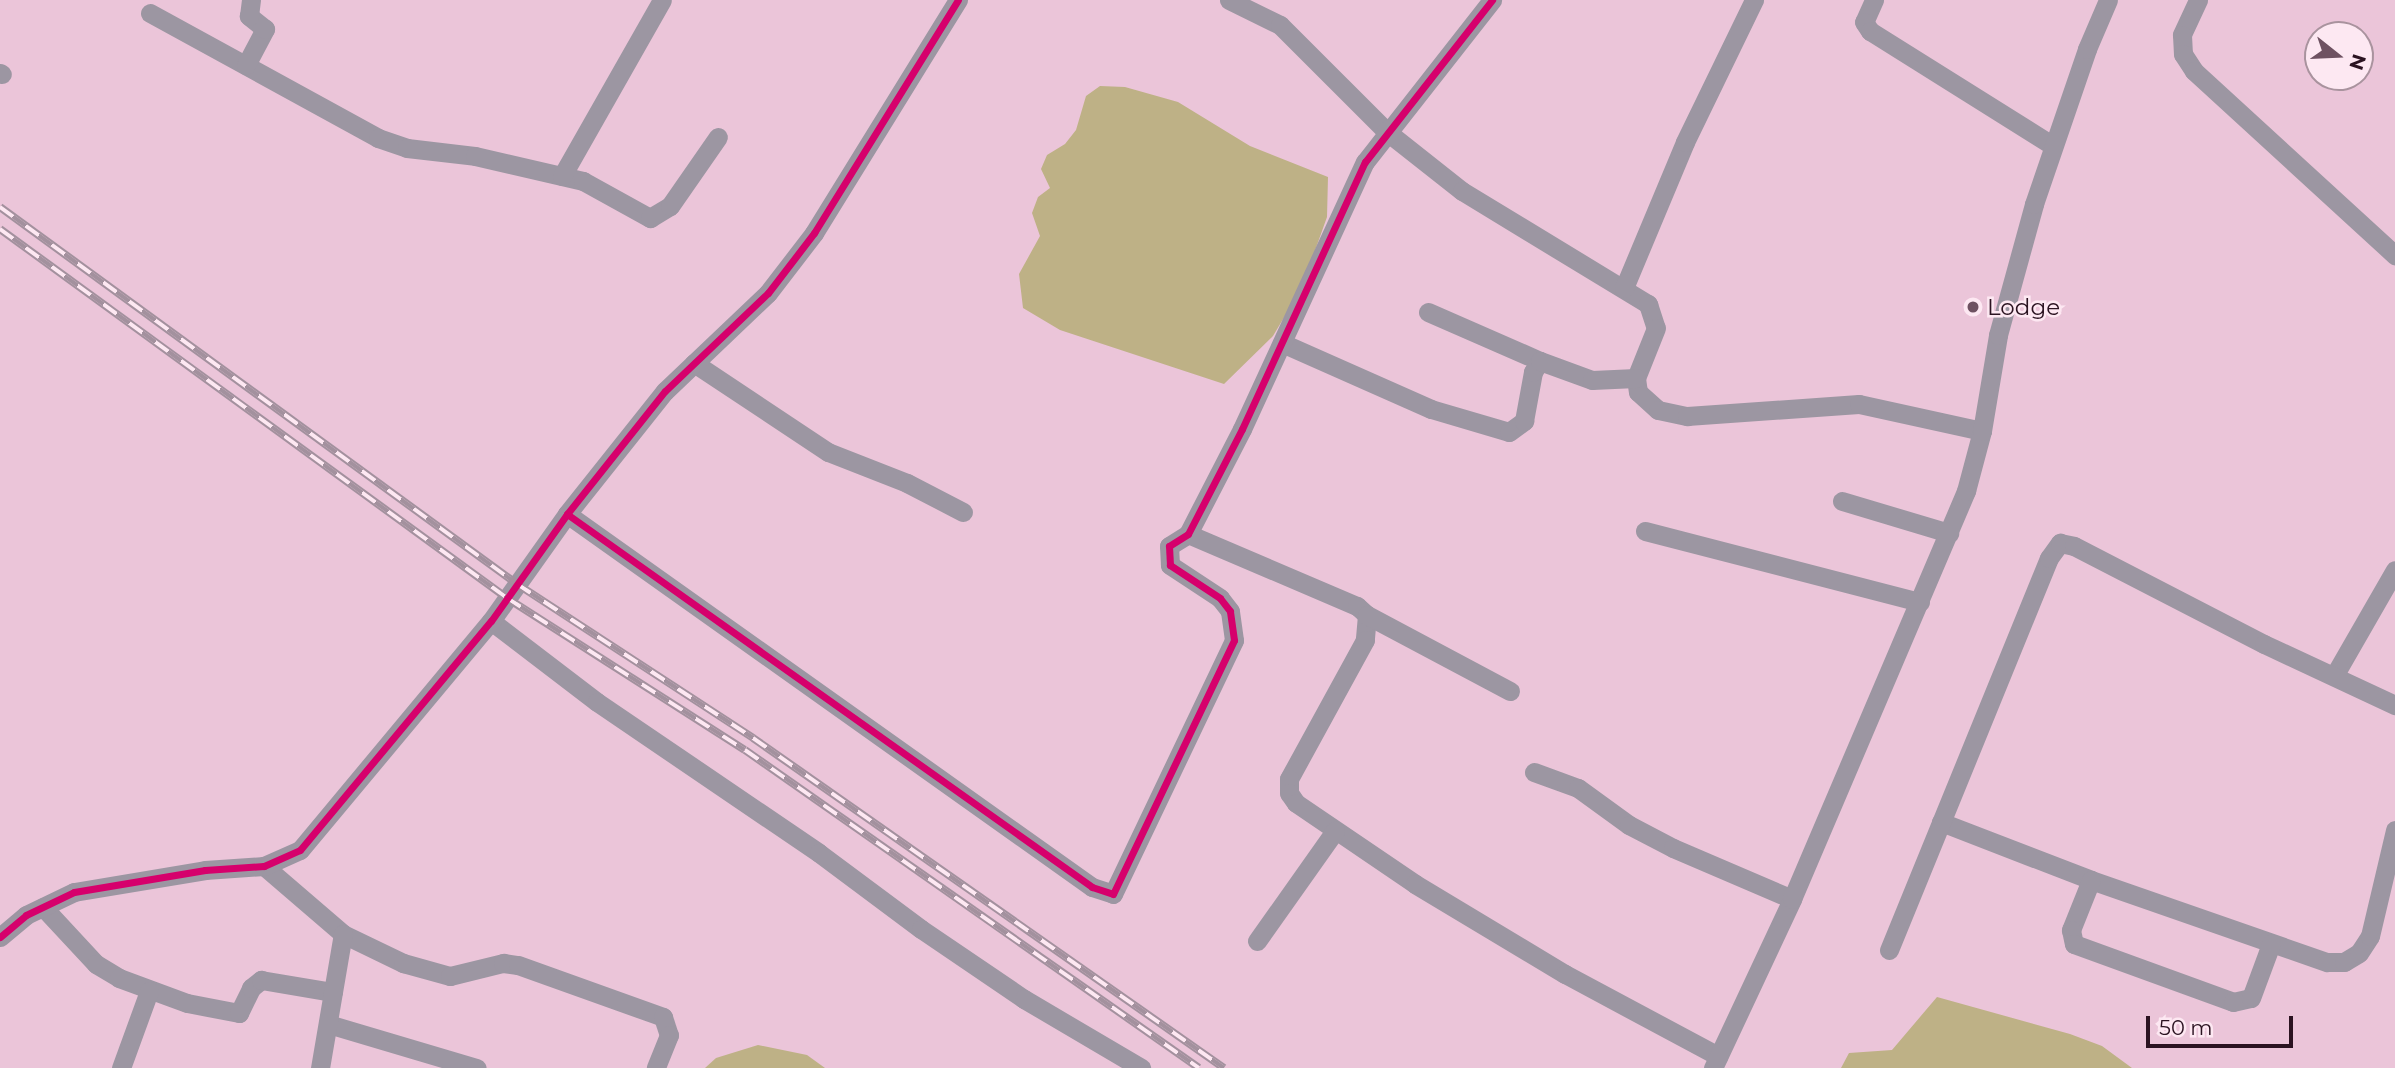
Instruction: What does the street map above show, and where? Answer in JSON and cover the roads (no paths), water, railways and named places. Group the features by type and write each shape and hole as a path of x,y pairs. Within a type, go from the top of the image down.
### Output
{"street":[{"path":"246,65 265,29 249,16 251,0"},
{"path":"562,176 662,0"},
{"path":"0,937 43,906 74,892 205,870 264,866 300,850 325,825 491,621 567,514 664,391 768,292 814,233 958,0"},
{"path":"1229,0 1280,25 1386,131 1462,191 1624,288 1655,313 1656,328 1636,378 1646,401 1672,415 1859,404 1982,431"},
{"path":"567,514 1105,894 1113,894 1124,879 1234,640 1235,625 1220,598 1170,565 1169,546 1188,534 1282,343 1365,162 1386,131 1492,0"},
{"path":"1624,288 1690,131 1754,0"},
{"path":"1874,0 1864,22 1870,30 2053,146"},
{"path":"2198,0 2182,34 2183,54 2194,71 2395,255"},
{"path":"1367,615 1365,640 1289,779 1289,793 1296,803 1335,831 1565,974 1715,1062 1792,899 1949,533 1982,431 1998,335 2053,146 2101,3"},
{"path":"150,13 378,138 407,148 475,156 562,176 601,188 643,215 658,218 718,137"},
{"path":"1428,312 1540,361 1592,380 1636,378"},
{"path":"1282,343 1431,409 1509,432 1524,421 1533,372 1540,361"},
{"path":"694,363 828,452 907,483 963,512"},
{"path":"1842,501 1949,533"},
{"path":"1645,531 1920,602"},
{"path":"1188,534 1357,606 1367,615 1510,691"},
{"path":"1889,950 2049,558 2060,544 2074,546 2395,705"},
{"path":"2334,676 2395,570"},
{"path":"491,621 597,702 819,853 921,929 1024,999 1141,1068"},
{"path":"1534,772 1578,788 1629,825 1673,848 1792,899"},
{"path":"1941,822 2091,880 2327,962 2344,962 2359,953 2370,936 2395,830"},
{"path":"1256,941 1335,831"},
{"path":"264,866 343,934 374,951 430,972 467,975 490,965 519,965 663,1017 669,1035 656,1068"},
{"path":"2091,880 2071,930 2074,944 2233,1002 2251,998 2271,944"},
{"path":"43,906 96,964 149,991 232,1014 244,1010 251,988 261,979 333,992"},
{"path":"320,1068 343,934"},
{"path":"121,1068 149,991"},
{"path":"328,1024 477,1068"}],"railway":[{"path":"0,207 517,584 753,738 1224,1068"},
{"path":"0,229 507,598 745,750 1199,1068"}],"place":[{"name":"Lodge","path":"1973,307"}]}
